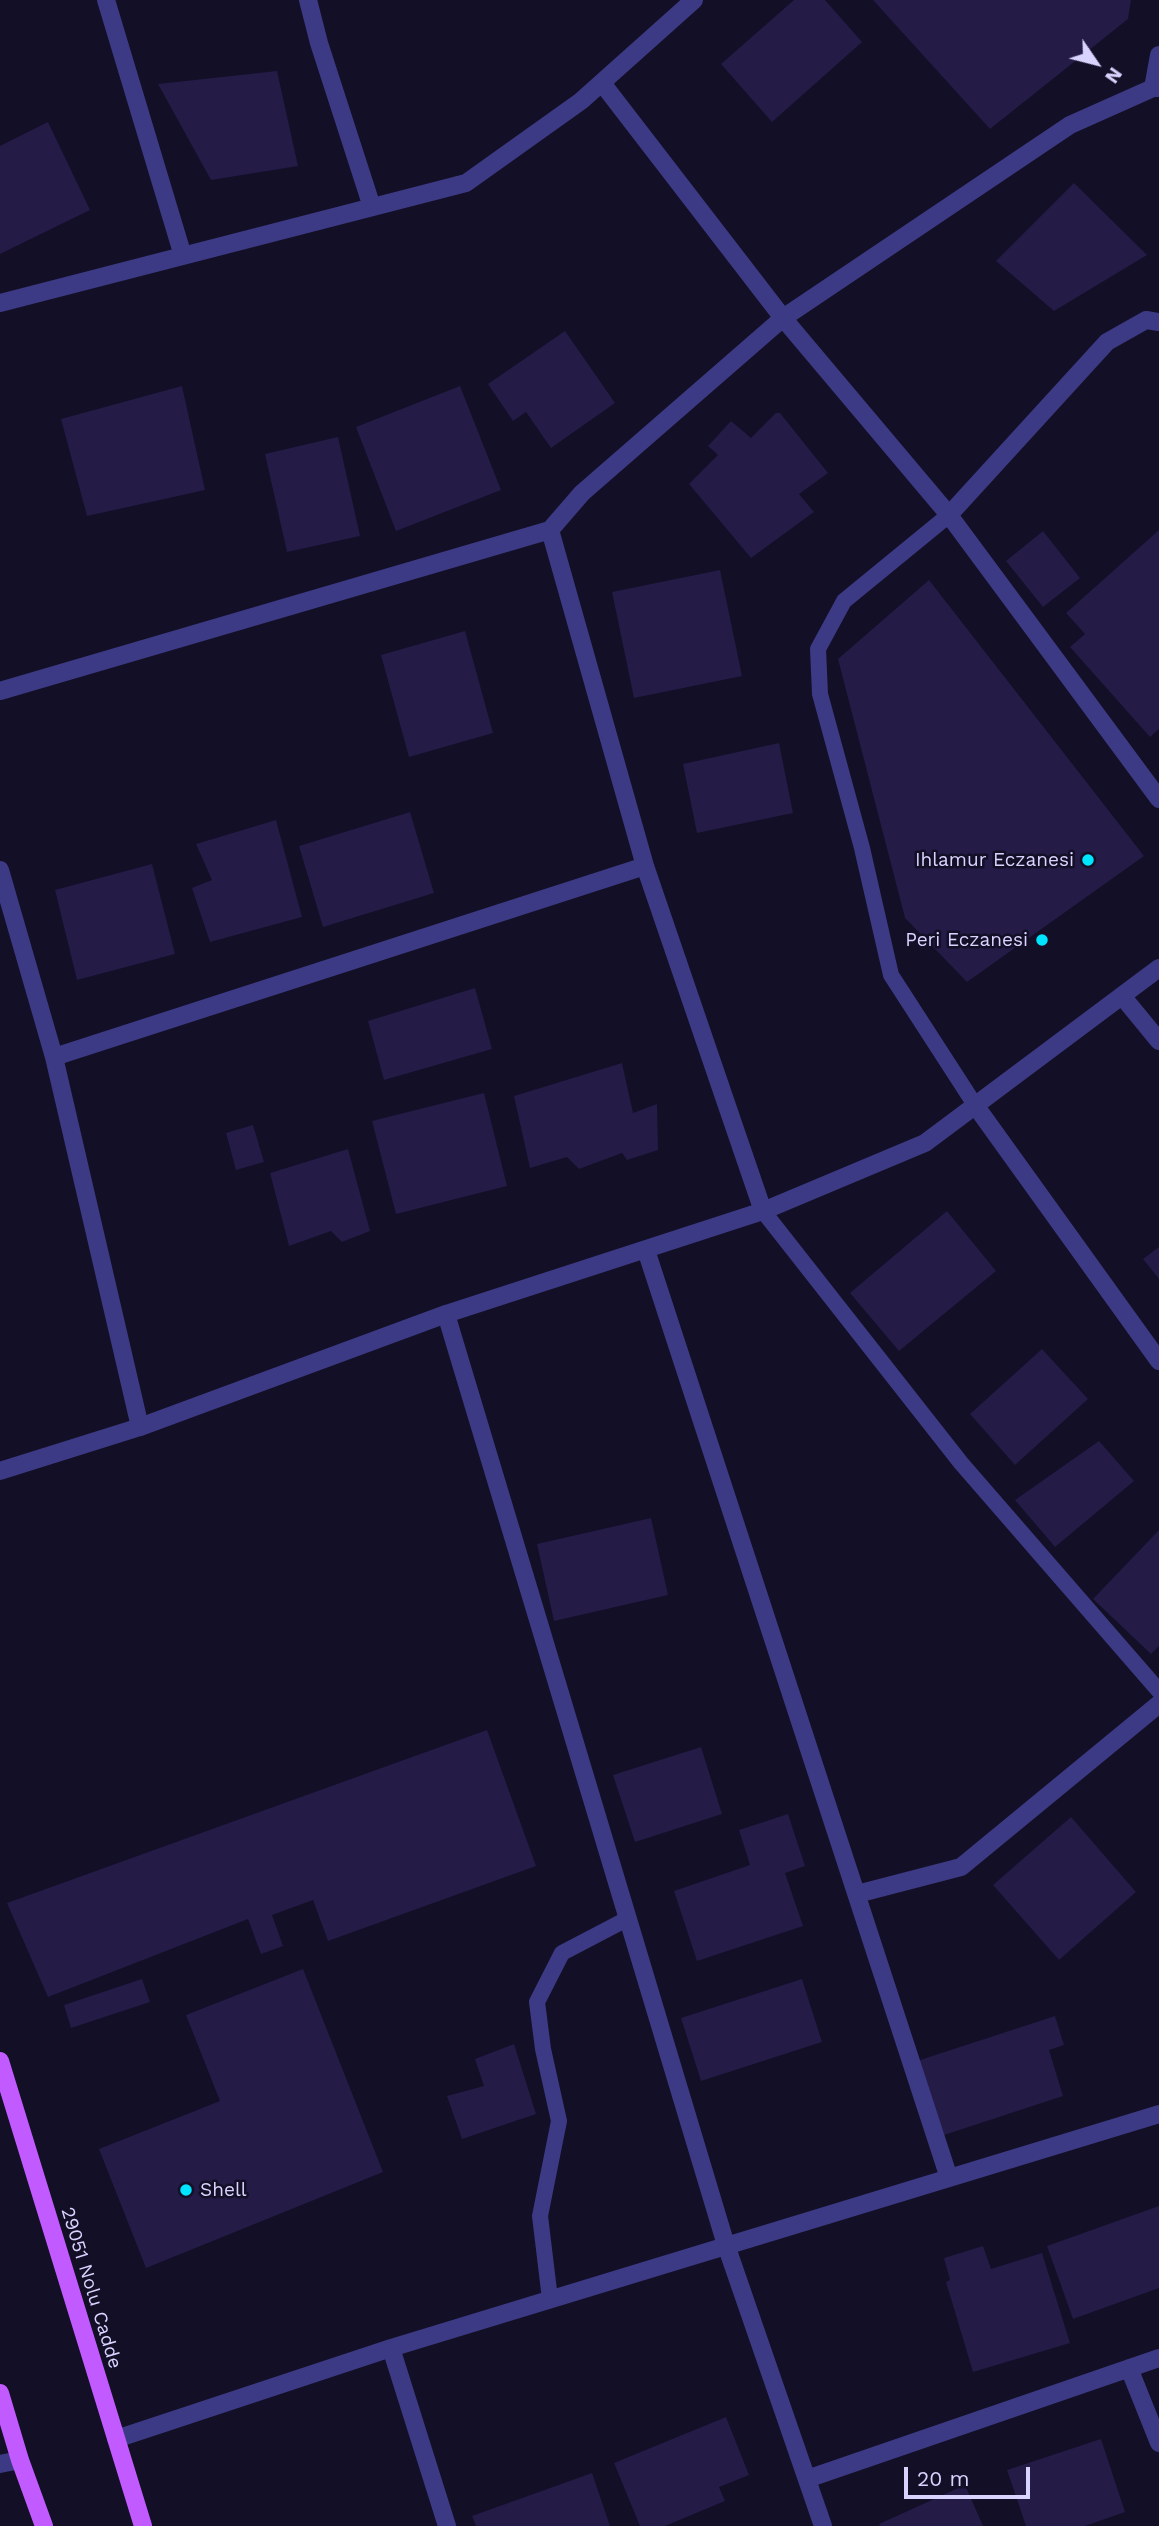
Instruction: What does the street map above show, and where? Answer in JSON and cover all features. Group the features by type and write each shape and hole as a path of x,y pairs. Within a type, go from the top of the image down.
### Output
{"main road":[{"name":"29051 Nolu Cadde","path":"0,2061 143,2526"},
{"path":"0,2393 44,2526"}],"street":[{"path":"106,0 183,256"},
{"path":"308,0 319,43 372,207"},
{"path":"0,303 466,183 581,101 694,0"},
{"path":"0,691 550,530 582,493 783,318 1070,125 1156,88 1159,55"},
{"path":"601,83 783,318 949,515 1159,799"},
{"path":"949,515 1107,342 1146,320 1159,322"},
{"path":"550,530 645,866 763,1211"},
{"path":"54,1057 645,866"},
{"path":"0,870 54,1057 140,1427"},
{"path":"0,1471 140,1427 446,1314 763,1211 925,1143 1159,968"},
{"path":"1122,996 1159,1041"},
{"path":"975,1105 1159,1361"},
{"path":"646,1250 949,2178"},
{"path":"446,1314 726,2245 823,2526"},
{"path":"857,1894 961,1867 1159,1704"},
{"path":"116,2439 391,2348 1159,2114"},
{"path":"391,2348 447,2526"},
{"path":"807,2479 1159,2358"},
{"path":"1129,2368 1159,2443"},
{"path":"0,2464 20,2460"}],"lane":[{"path":"949,515 844,601 818,649 820,694 862,848 891,975 975,1105"},
{"path":"763,1211 961,1463 1159,1692"},
{"path":"550,2299 540,2216 559,2121 543,2049 537,2002 562,1953 627,1919"}],"building":[{"path":"794,0 825,0 862,42 772,122 721,64"},
{"path":"873,0 1131,0 1128,19 990,129"},
{"path":"277,71 298,166 211,180 158,84"},
{"path":"48,122 90,210 0,254 0,146"},
{"path":"1074,183 1147,255 1054,311 996,261"},
{"path":"565,331 615,403 551,448 526,412 513,421 488,384"},
{"path":"182,386 205,490 87,516 61,419"},
{"path":"460,386 501,490 396,531 356,427"},
{"path":"776,413 780,413 828,473 799,494 814,512 751,558 689,484 718,455 708,446 731,421 751,438"},
{"path":"338,437 360,536 287,552 265,454"},
{"path":"1159,530 1159,729 1150,737 1070,647 1085,634 1066,613"},
{"path":"1043,531 1080,578 1043,607 1006,561"},
{"path":"720,570 742,676 634,698 612,592"},
{"path":"929,580 1144,856 967,982 905,918 838,659"},
{"path":"465,631 493,733 409,757 381,655"},
{"path":"779,743 793,813 697,833 683,764"},
{"path":"410,812 434,893 323,927 299,846"},
{"path":"276,820 302,917 210,942 192,888 212,880 196,844"},
{"path":"152,864 175,954 77,980 55,890"},
{"path":"475,988 492,1049 384,1080 368,1021"},
{"path":"622,1063 633,1113 657,1104 658,1150 627,1160 622,1153 579,1169 567,1157 530,1168 514,1096"},
{"path":"484,1093 507,1186 396,1214 372,1121"},
{"path":"253,1125 264,1162 236,1170 226,1133"},
{"path":"348,1149 370,1231 342,1242 331,1231 289,1246 270,1173"},
{"path":"947,1211 996,1271 899,1351 850,1293"},
{"path":"1159,1247 1159,1279 1143,1259"},
{"path":"1042,1349 1088,1399 1015,1465 970,1414"},
{"path":"1099,1441 1134,1481 1055,1547 1015,1500"},
{"path":"651,1518 668,1595 554,1621 537,1544"},
{"path":"1159,1530 1159,1646 1151,1654 1093,1599"},
{"path":"487,1730 536,1866 328,1941 313,1900 272,1915 283,1946 261,1954 248,1919 48,1997 7,1903"},
{"path":"701,1747 722,1814 635,1842 613,1775"},
{"path":"788,1814 805,1866 785,1873 803,1926 697,1961 674,1891 750,1865 739,1830"},
{"path":"1071,1817 1136,1892 1059,1960 993,1885"},
{"path":"303,1969 383,2172 146,2268 99,2149 220,2101 186,2015"},
{"path":"142,1979 150,2002 71,2028 64,2005"},
{"path":"802,1979 822,2042 701,2081 681,2018"},
{"path":"1055,2016 1064,2045 1049,2050 1063,2096 938,2137 914,2062"},
{"path":"514,2044 536,2114 462,2139 447,2096 484,2086 475,2059"},
{"path":"1159,2206 1159,2288 1073,2319 1047,2246"},
{"path":"983,2246 991,2269 1042,2253 1070,2343 973,2372 946,2282 950,2280 944,2258"},
{"path":"726,2417 749,2475 719,2487 725,2501 665,2526 640,2526 614,2463"},
{"path":"1101,2439 1125,2512 1085,2526 1026,2526 1007,2470"},
{"path":"592,2473 610,2526 476,2526 472,2516"},
{"path":"965,2485 983,2526 879,2524"}],"place":[{"name":"Ihlamur Eczanesi","path":"1088,860"},
{"name":"Peri Eczanesi","path":"1042,940"},
{"name":"Shell","path":"186,2190"}]}
